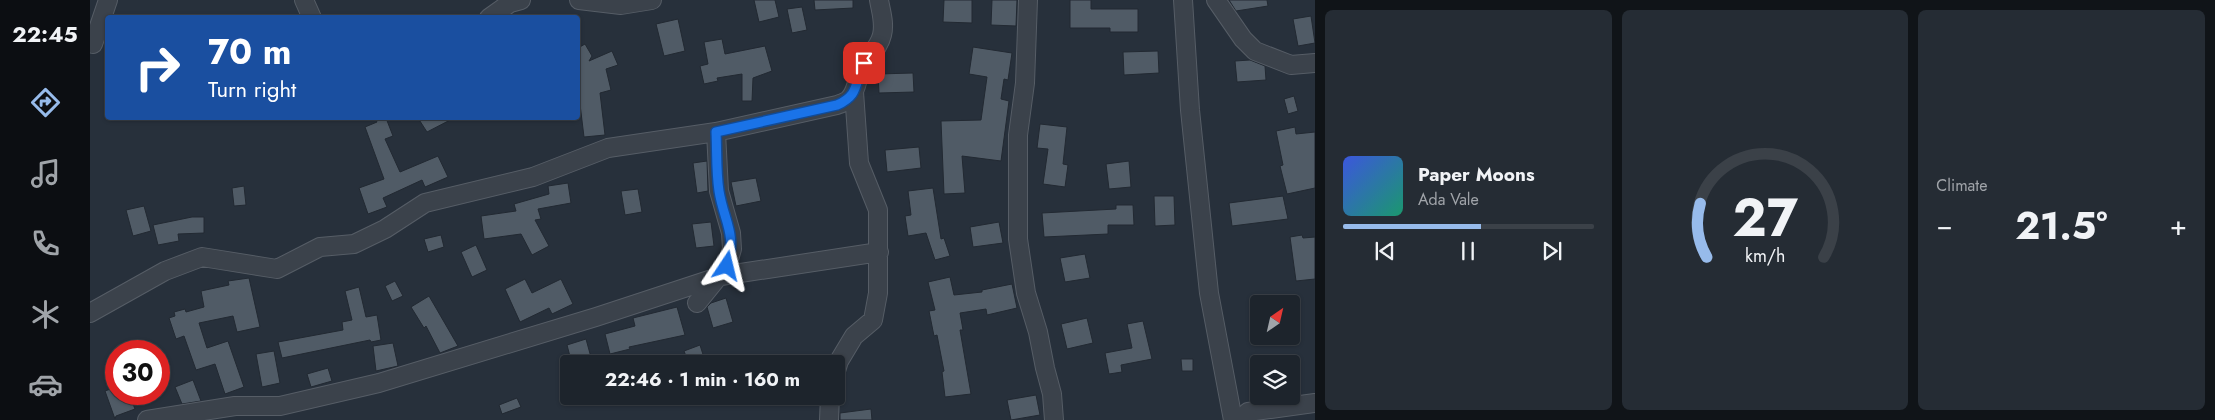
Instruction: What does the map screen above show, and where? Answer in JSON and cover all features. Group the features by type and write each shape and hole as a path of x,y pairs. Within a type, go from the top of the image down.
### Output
{"street":[{"path":"93,44 108,0"},
{"path":"304,0 311,15"},
{"path":"493,15 510,3 521,0"},
{"path":"580,0 621,5 652,0"},
{"path":"843,355 854,336 873,320 878,293 878,210 859,163 854,92 864,63 874,52 882,36 883,22 878,0"},
{"path":"1028,0 1025,83 1017,143 1018,239 1026,293 1038,332 1052,394 1054,420"},
{"path":"1183,0 1190,110 1209,293 1233,420"},
{"path":"1216,0 1242,39 1255,52 1291,65 1315,63"},
{"path":"90,313 165,271 202,257 277,269 320,247 354,244 385,229 426,203 533,177 608,148 716,132 837,105 848,100 854,92"},
{"path":"697,303 721,276 727,266 732,249 731,233 719,191 716,132"},
{"path":"147,420 235,406 280,406 379,382 596,317 721,276 879,252"},
{"path":"1239,420 1248,412 1315,403"},
{"path":"828,420 829,405"}],"building":[{"path":"754,0 775,0 779,17 759,22"},
{"path":"814,0 853,0 853,8 815,10"},
{"path":"944,0 972,0 972,23 943,22"},
{"path":"992,0 1017,0 1016,26 991,25"},
{"path":"1070,0 1091,0 1091,9 1138,9 1138,32 1110,32 1110,28 1070,28"},
{"path":"1229,0 1267,0 1268,6 1236,11"},
{"path":"802,7 807,30 792,33 787,9"},
{"path":"1311,16 1315,43 1298,46 1293,19"},
{"path":"678,19 685,51 664,56 656,24"},
{"path":"722,39 725,54 765,46 772,71 753,78 752,101 742,101 742,74 717,78 718,81 704,84 700,66 708,64 704,42"},
{"path":"585,44 592,56 589,61 612,51 618,65 606,69 611,90 600,93 605,135 584,137 580,104 580,47"},
{"path":"973,47 1012,53 1008,80 1004,79 1001,99 1009,101 1001,161 962,156 965,193 944,194 941,121 981,120 987,77 969,74"},
{"path":"1158,51 1159,73 1124,75 1123,52"},
{"path":"1250,60 1265,66 1266,80 1237,82 1235,61"},
{"path":"913,73 914,92 879,93 878,74"},
{"path":"1294,96 1298,111 1288,114 1284,99"},
{"path":"376,120 387,120 393,136 385,139 400,172 438,156 448,177 425,187 422,180 383,198 387,207 368,214 359,188 384,179 365,127 377,122"},
{"path":"419,120 450,120 427,132"},
{"path":"1040,124 1067,127 1063,164 1068,165 1065,187 1043,184 1048,149 1037,148"},
{"path":"1295,127 1296,134 1315,132 1315,188 1287,194 1280,166 1283,165 1276,131"},
{"path":"919,147 921,168 887,172 885,150"},
{"path":"707,161 708,191 697,193 693,163"},
{"path":"1129,161 1131,187 1109,189 1106,164"},
{"path":"756,178 761,201 736,206 731,182"},
{"path":"568,183 571,203 538,209 541,219 535,220 549,246 532,255 521,234 484,239 481,216 516,211 514,204 549,194 548,186"},
{"path":"244,186 246,205 234,206 232,188"},
{"path":"933,188 941,239 944,238 950,256 935,260 926,233 908,236 905,216 911,215 908,191"},
{"path":"638,189 642,212 625,215 621,191"},
{"path":"1154,196 1174,196 1175,225 1155,226"},
{"path":"1283,196 1288,219 1232,226 1229,203"},
{"path":"1116,205 1133,205 1134,225 1108,225 1108,234 1044,237 1042,213 1116,209"},
{"path":"144,206 151,231 133,236 126,210"},
{"path":"192,217 204,217 204,233 178,234 179,241 158,245 153,225"},
{"path":"711,222 714,246 696,248 692,224"},
{"path":"999,222 1003,243 973,247 970,227"},
{"path":"441,235 444,247 428,252 424,239"},
{"path":"1302,235 1303,238 1315,237 1315,279 1296,281 1290,237"},
{"path":"476,245 487,270 472,277 461,252"},
{"path":"1085,254 1090,278 1065,282 1060,258"},
{"path":"950,277 954,295 982,292 982,290 1012,284 1017,308 987,315 986,309 960,313 963,330 960,330 971,394 945,397 942,372 944,371 937,335 934,336 929,311 935,310 928,282"},
{"path":"249,278 260,327 237,332 233,316 199,323 207,348 228,341 244,387 225,394 215,364 196,370 184,336 176,339 169,318 175,316 174,312 185,309 186,312 204,307 201,291 229,285 228,281"},
{"path":"525,279 532,293 561,279 573,304 552,314 549,308 520,322 505,289"},
{"path":"395,281 403,296 392,301 385,286"},
{"path":"359,287 366,317 377,315 381,340 371,342 370,340 282,358 278,342 343,330 342,322 352,320 345,291"},
{"path":"429,296 458,346 440,353 426,326 424,328 411,307"},
{"path":"726,298 733,322 713,328 707,307 711,303"},
{"path":"677,307 685,335 629,347 630,349 610,354 605,334 635,326 633,318"},
{"path":"1087,318 1093,343 1067,349 1061,324"},
{"path":"1143,321 1152,359 1121,365 1122,372 1109,374 1105,353 1132,348 1127,324"},
{"path":"586,339 590,355 570,355 567,345"},
{"path":"393,343 398,366 376,371 373,346"},
{"path":"700,345 703,355 686,355 684,351"},
{"path":"274,351 280,383 262,387 256,354"},
{"path":"1181,359 1193,359 1193,371 1182,371"},
{"path":"328,368 332,381 311,387 307,374"},
{"path":"193,380 201,401 182,404 175,387"},
{"path":"1036,395 1040,415 1011,420 1007,400"},
{"path":"517,398 521,407 502,414 499,405"},
{"path":"110,405 133,405 135,409 116,416 115,419"},
{"path":"871,409 872,420 840,420 840,413"}],"route":[{"path":"727,266 732,249 731,233 719,191 716,132 837,105 848,100 854,92 864,63"}]}
